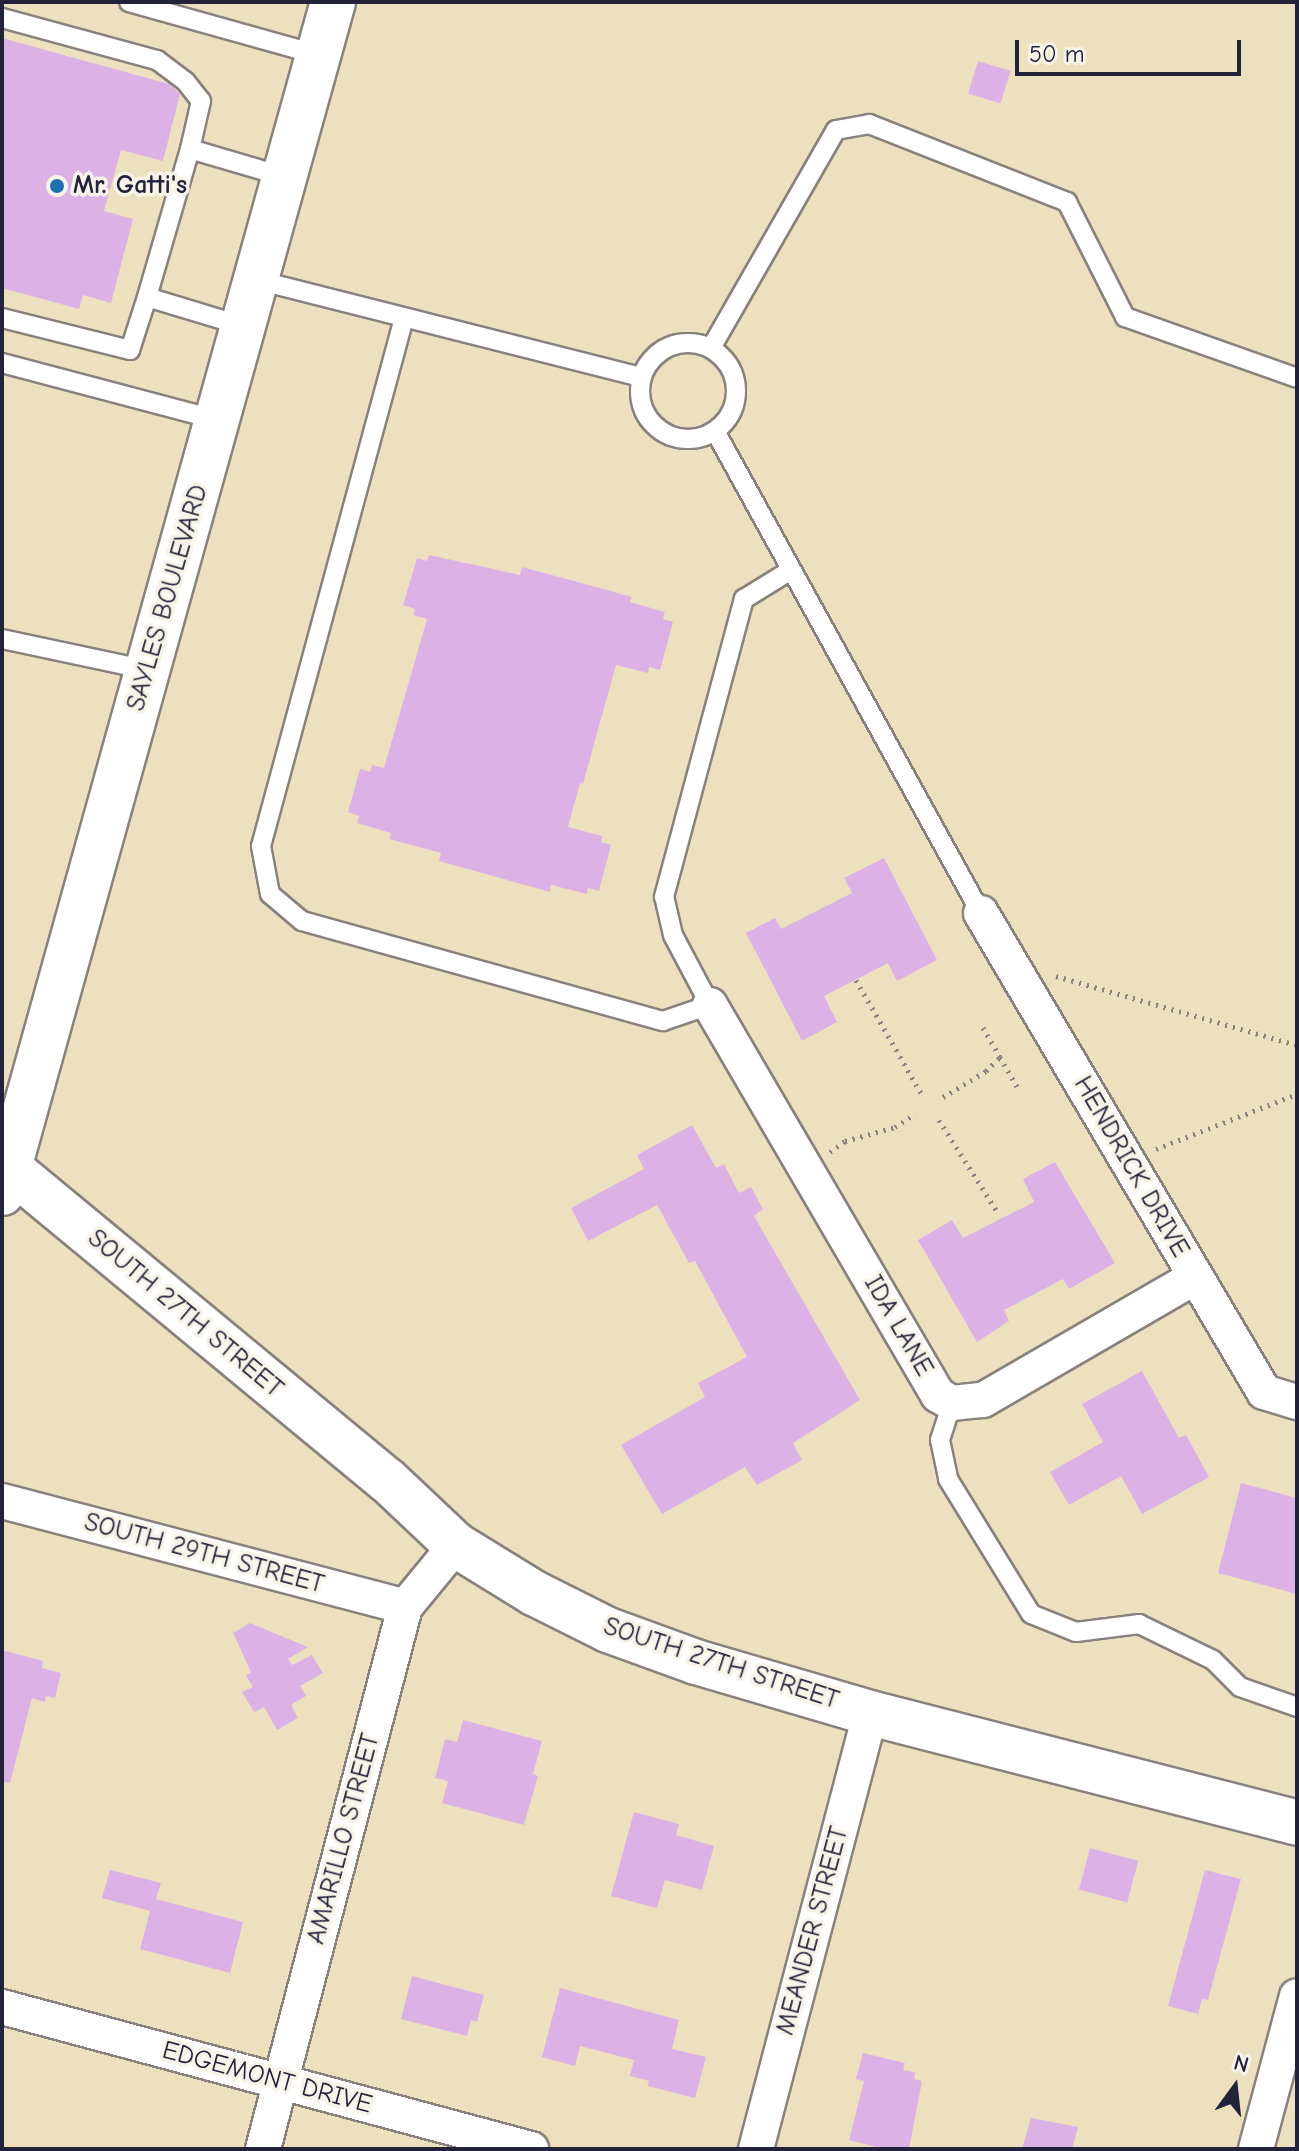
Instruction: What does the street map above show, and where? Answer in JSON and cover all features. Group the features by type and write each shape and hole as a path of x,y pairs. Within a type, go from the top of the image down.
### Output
{"main road":[{"name":"SAYLES BOULEVARD","path":"4,1174 148,670 333,2"},
{"name":"SOUTH 27TH STREET","path":"4,1174 387,1480 456,1545 534,1593 608,1630 696,1662 870,1713 1297,1823"}],"street":[{"name":"HENDRICK DRIVE","path":"981,913 1264,1392 1297,1402"},
{"name":"IDA LANE","path":"710,1005 938,1395 952,1403 983,1400 1195,1277"},
{"name":"SOUTH 29TH STREET","path":"2,1501 405,1607"},
{"name":"AMARILLO STREET","path":"263,2149 405,1607 456,1545"},
{"name":"MEANDER STREET","path":"756,2149 870,1713"},
{"path":"1256,2149 1297,1996"},
{"name":"EDGEMONT DRIVE","path":"2,2007 531,2149"}],"lane":[{"path":"129,2 319,55"},
{"path":"2,18 157,60 186,82 201,101 190,149 130,350 2,318"},
{"path":"711,348 836,130 869,124 1067,202 1125,317 1297,378"},
{"path":"190,149 285,177"},
{"path":"257,280 641,377"},
{"path":"147,297 244,326"},
{"path":"404,318 261,846 270,894 302,921 663,1021 710,1005 673,935 664,897 744,599 791,570"},
{"path":"697,343 711,348 724,358 736,388 731,412 715,431 700,438 667,434 653,424 644,410 641,377 647,364 669,346 697,343"},
{"path":"2,363 217,420"},
{"path":"715,431 981,913"},
{"path":"2,639 148,670"},
{"path":"952,1403 940,1440 948,1479 1031,1614 1076,1632 1139,1624 1213,1660 1240,1687 1297,1707"}],"path":[{"path":"1012,964 1297,1045"},
{"path":"856,980 921,1093"},
{"path":"983,1027 1017,1086"},
{"path":"943,1097 986,1071 1000,1057"},
{"path":"1127,1161 1297,1094"},
{"path":"808,1173 845,1141 895,1127 915,1114"},
{"path":"939,1120 998,1213"}],"building":[{"name":"Mr. Gatti's","path":"2,38 169,84 180,94 163,161 121,150 104,211 133,219 111,303 83,295 79,309 2,288"},
{"path":"978,61 1011,71 1001,103 968,94"},
{"path":"429,555 520,575 522,567 585,584 632,597 630,602 665,612 663,619 673,622 660,670 649,667 648,673 616,665 583,784 580,783 568,827 602,836 601,842 611,845 599,891 588,888 587,894 551,885 550,892 439,861 441,853 389,839 391,833 357,823 359,816 348,812 360,769 370,772 372,765 384,768 427,619 413,615 415,609 403,605 417,558 427,561"},
{"path":"884,858 937,960 897,981 888,963 824,996 837,1022 802,1041 746,933 775,918 781,929 852,893 844,878"},
{"path":"692,1125 716,1168 724,1164 739,1193 751,1187 763,1209 754,1216 860,1400 793,1443 802,1460 757,1485 745,1467 662,1514 621,1445 705,1397 698,1383 747,1357 695,1261 689,1263 657,1205 588,1241 571,1208 644,1169 637,1155"},
{"path":"1055,1162 1115,1263 1069,1289 1063,1279 1004,1310 1009,1321 977,1342 918,1240 952,1220 963,1238 1034,1202 1023,1179"},
{"path":"1142,1371 1179,1438 1186,1435 1209,1477 1142,1514 1121,1476 1069,1505 1050,1472 1103,1442 1082,1404"},
{"path":"1241,1483 1297,1498 1297,1594 1218,1573"},
{"path":"250,1623 308,1647 288,1659 292,1665 312,1655 323,1673 300,1686 306,1696 291,1705 298,1718 277,1730 264,1707 254,1712 242,1692 253,1687 246,1676 251,1672 233,1633"},
{"path":"2,1650 43,1661 42,1668 61,1673 55,1698 46,1696 45,1702 32,1698 10,1783 2,1782"},
{"path":"463,1720 542,1741 533,1774 538,1776 524,1825 442,1803 448,1781 435,1778 445,1739 457,1742"},
{"path":"634,1812 679,1824 676,1835 714,1846 702,1890 665,1880 657,1908 611,1896"},
{"path":"1090,1848 1138,1861 1127,1902 1079,1890"},
{"path":"110,1870 161,1883 156,1899 243,1922 230,1973 140,1949 150,1911 102,1898"},
{"path":"1205,1870 1241,1879 1208,2000 1202,1999 1198,2014 1168,2006"},
{"path":"412,1976 484,1995 477,2022 471,2020 467,2036 401,2019"},
{"path":"560,1988 679,2020 672,2049 706,2057 695,2098 648,2086 649,2081 630,2076 634,2060 580,2046 575,2066 542,2057"},
{"path":"863,2053 905,2063 903,2070 915,2072 914,2079 922,2081 909,2149 884,2149 849,2140 864,2081 856,2079"},
{"path":"1031,2118 1078,2127 1072,2149 1022,2149"}],"place":[{"name":"Mr. Gatti's","path":"57,186"}]}
